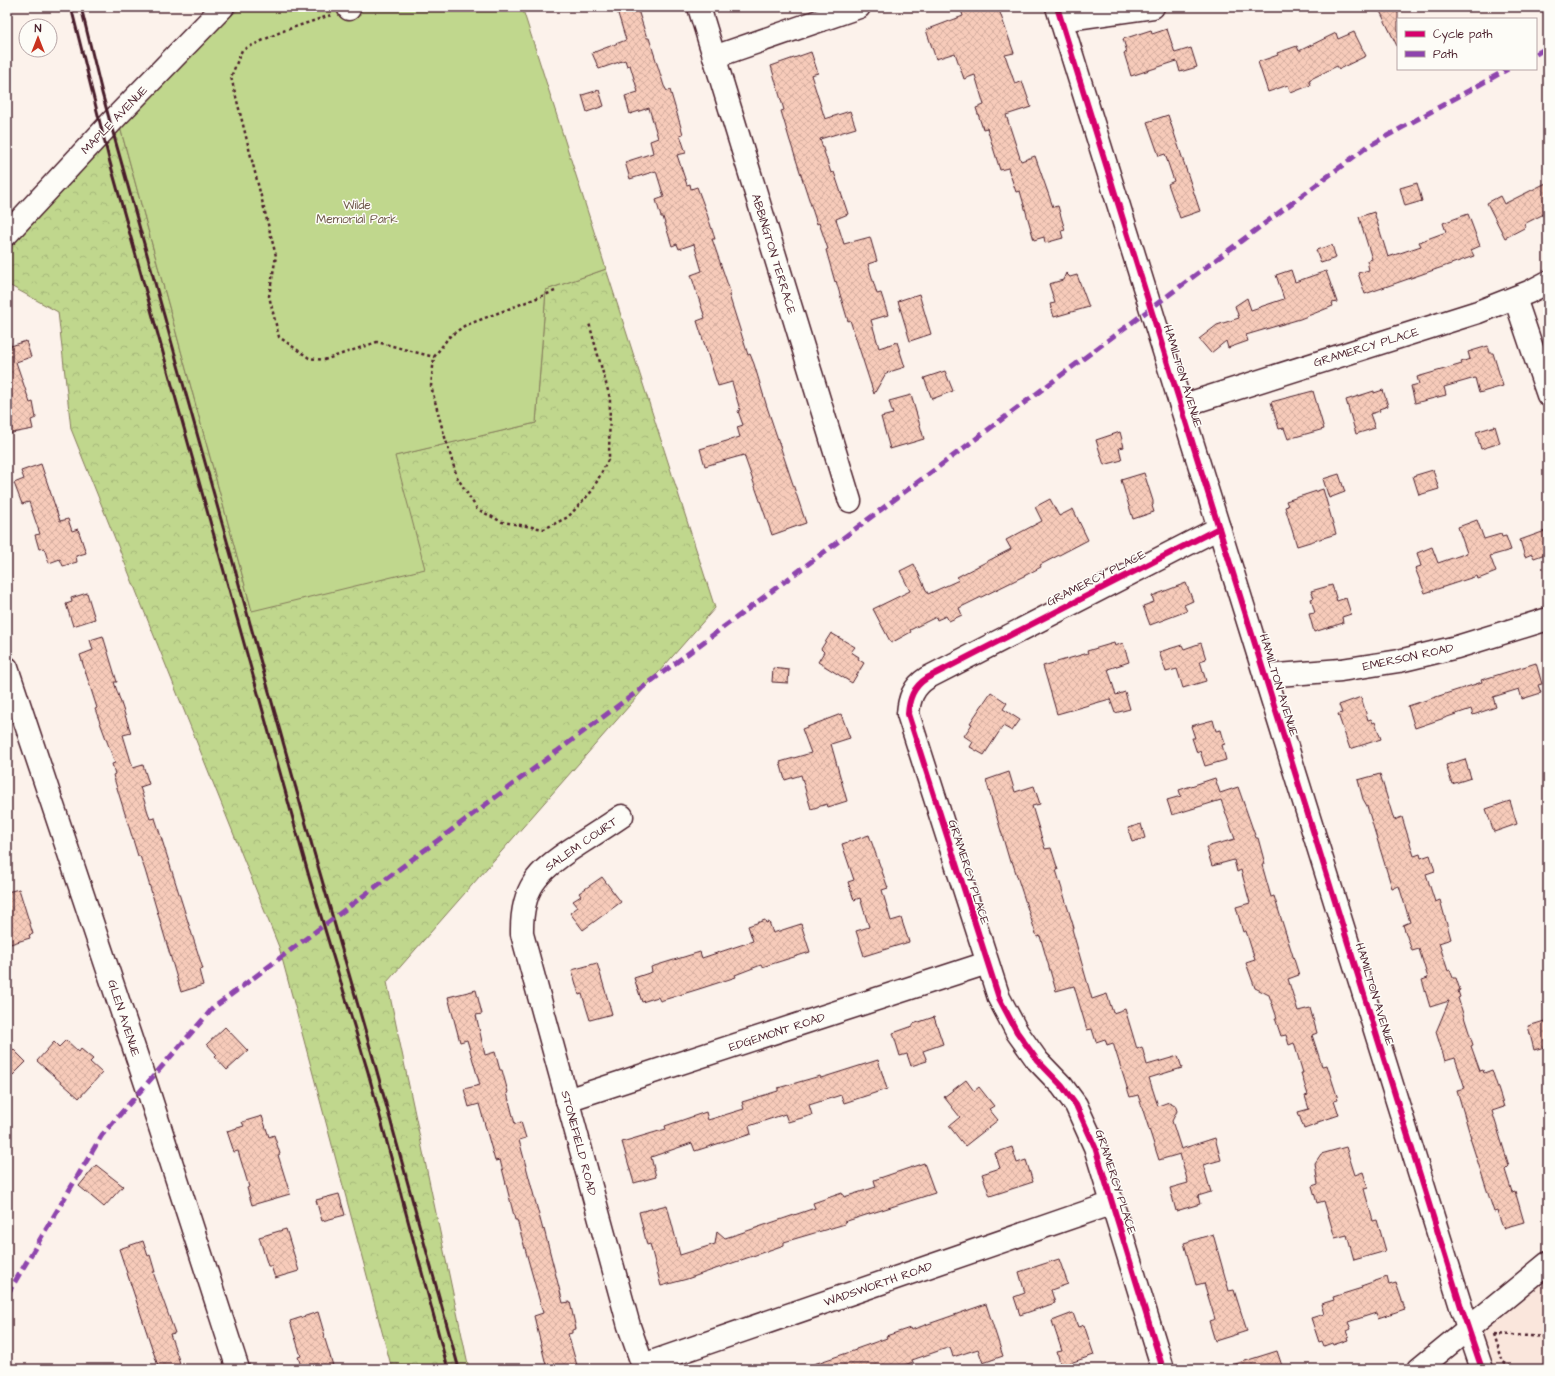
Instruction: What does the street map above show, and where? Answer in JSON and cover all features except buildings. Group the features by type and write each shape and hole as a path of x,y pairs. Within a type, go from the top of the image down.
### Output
{"street":[{"name":"MAPLE AVENUE","path":"7,234 117,116 223,7"},
{"name":"ABBINGTON TERRACE","path":"699,7 850,501"},
{"path":"714,57 859,7"},
{"path":"1059,14 1153,7"},
{"name":"HAMILTON AVENUE","path":"1059,14 1482,1369"},
{"name":"GRAMERCY PLACE","path":"1181,406 1478,312 1515,298 1548,282"},
{"path":"1515,298 1548,395"},
{"name":"GRAMERCY PLACE","path":"1163,1369 1095,1147 1076,1105 1062,1086 1037,1060 1017,1032 999,998 908,714 909,702 914,690 922,682 937,673 1219,528"},
{"name":"EMERSON ROAD","path":"1265,676 1341,670 1399,661 1457,647 1548,619"},
{"name":"GLEN AVENUE","path":"7,668 146,1084 238,1369"},
{"name":"SALEM COURT","path":"522,916 526,897 533,882 545,868 622,816"},
{"name":"STONEFIELD ROAD","path":"522,916 522,934 629,1326 644,1367"},
{"name":"EDGEMONT ROAD","path":"567,1100 987,964"},
{"name":"WADSWORTH ROAD","path":"644,1367 1113,1203"},
{"path":"1419,1369 1548,1263"}],"path":[{"path":"349,8 283,31 242,50 231,77 276,256 269,296 279,337 309,358 324,360 377,342 434,357"},
{"path":"555,290 464,326 449,337 434,357 431,386 440,424 457,477 477,509 502,522 544,529 568,517 592,491 609,458 610,398 589,324"},
{"path":"1515,1369 1503,1362 1494,1334 1548,1337"}],"shaded area":[{"path":"1548,1263 1548,1369 1482,1369 1468,1328"}],"green space":[{"name":"Wilde Memorial Park","path":"241,7 522,7 606,269 546,290 536,423 395,456 425,569 252,611 117,116"},
{"path":"117,116 252,611 394,456 536,423 546,290 606,269 715,608 387,982 469,1369 392,1369 279,947 71,429 58,312 7,284 7,234"}],"railway":[{"path":"71,7 109,159 310,880 368,1072 448,1369"},
{"path":"81,7 102,93 459,1369"}],"marked path":[{"path":"1537,53 1548,47"},
{"path":"7,1295 102,1135 213,1008 1367,147 1506,70"}],"cycle path":[{"path":"1057,7 1462,1310 1482,1369"},
{"path":"1163,1369 1095,1147 1076,1105 1062,1086 1037,1060 1017,1032 999,998 908,714 909,703 915,689 927,678 1219,528"}]}
